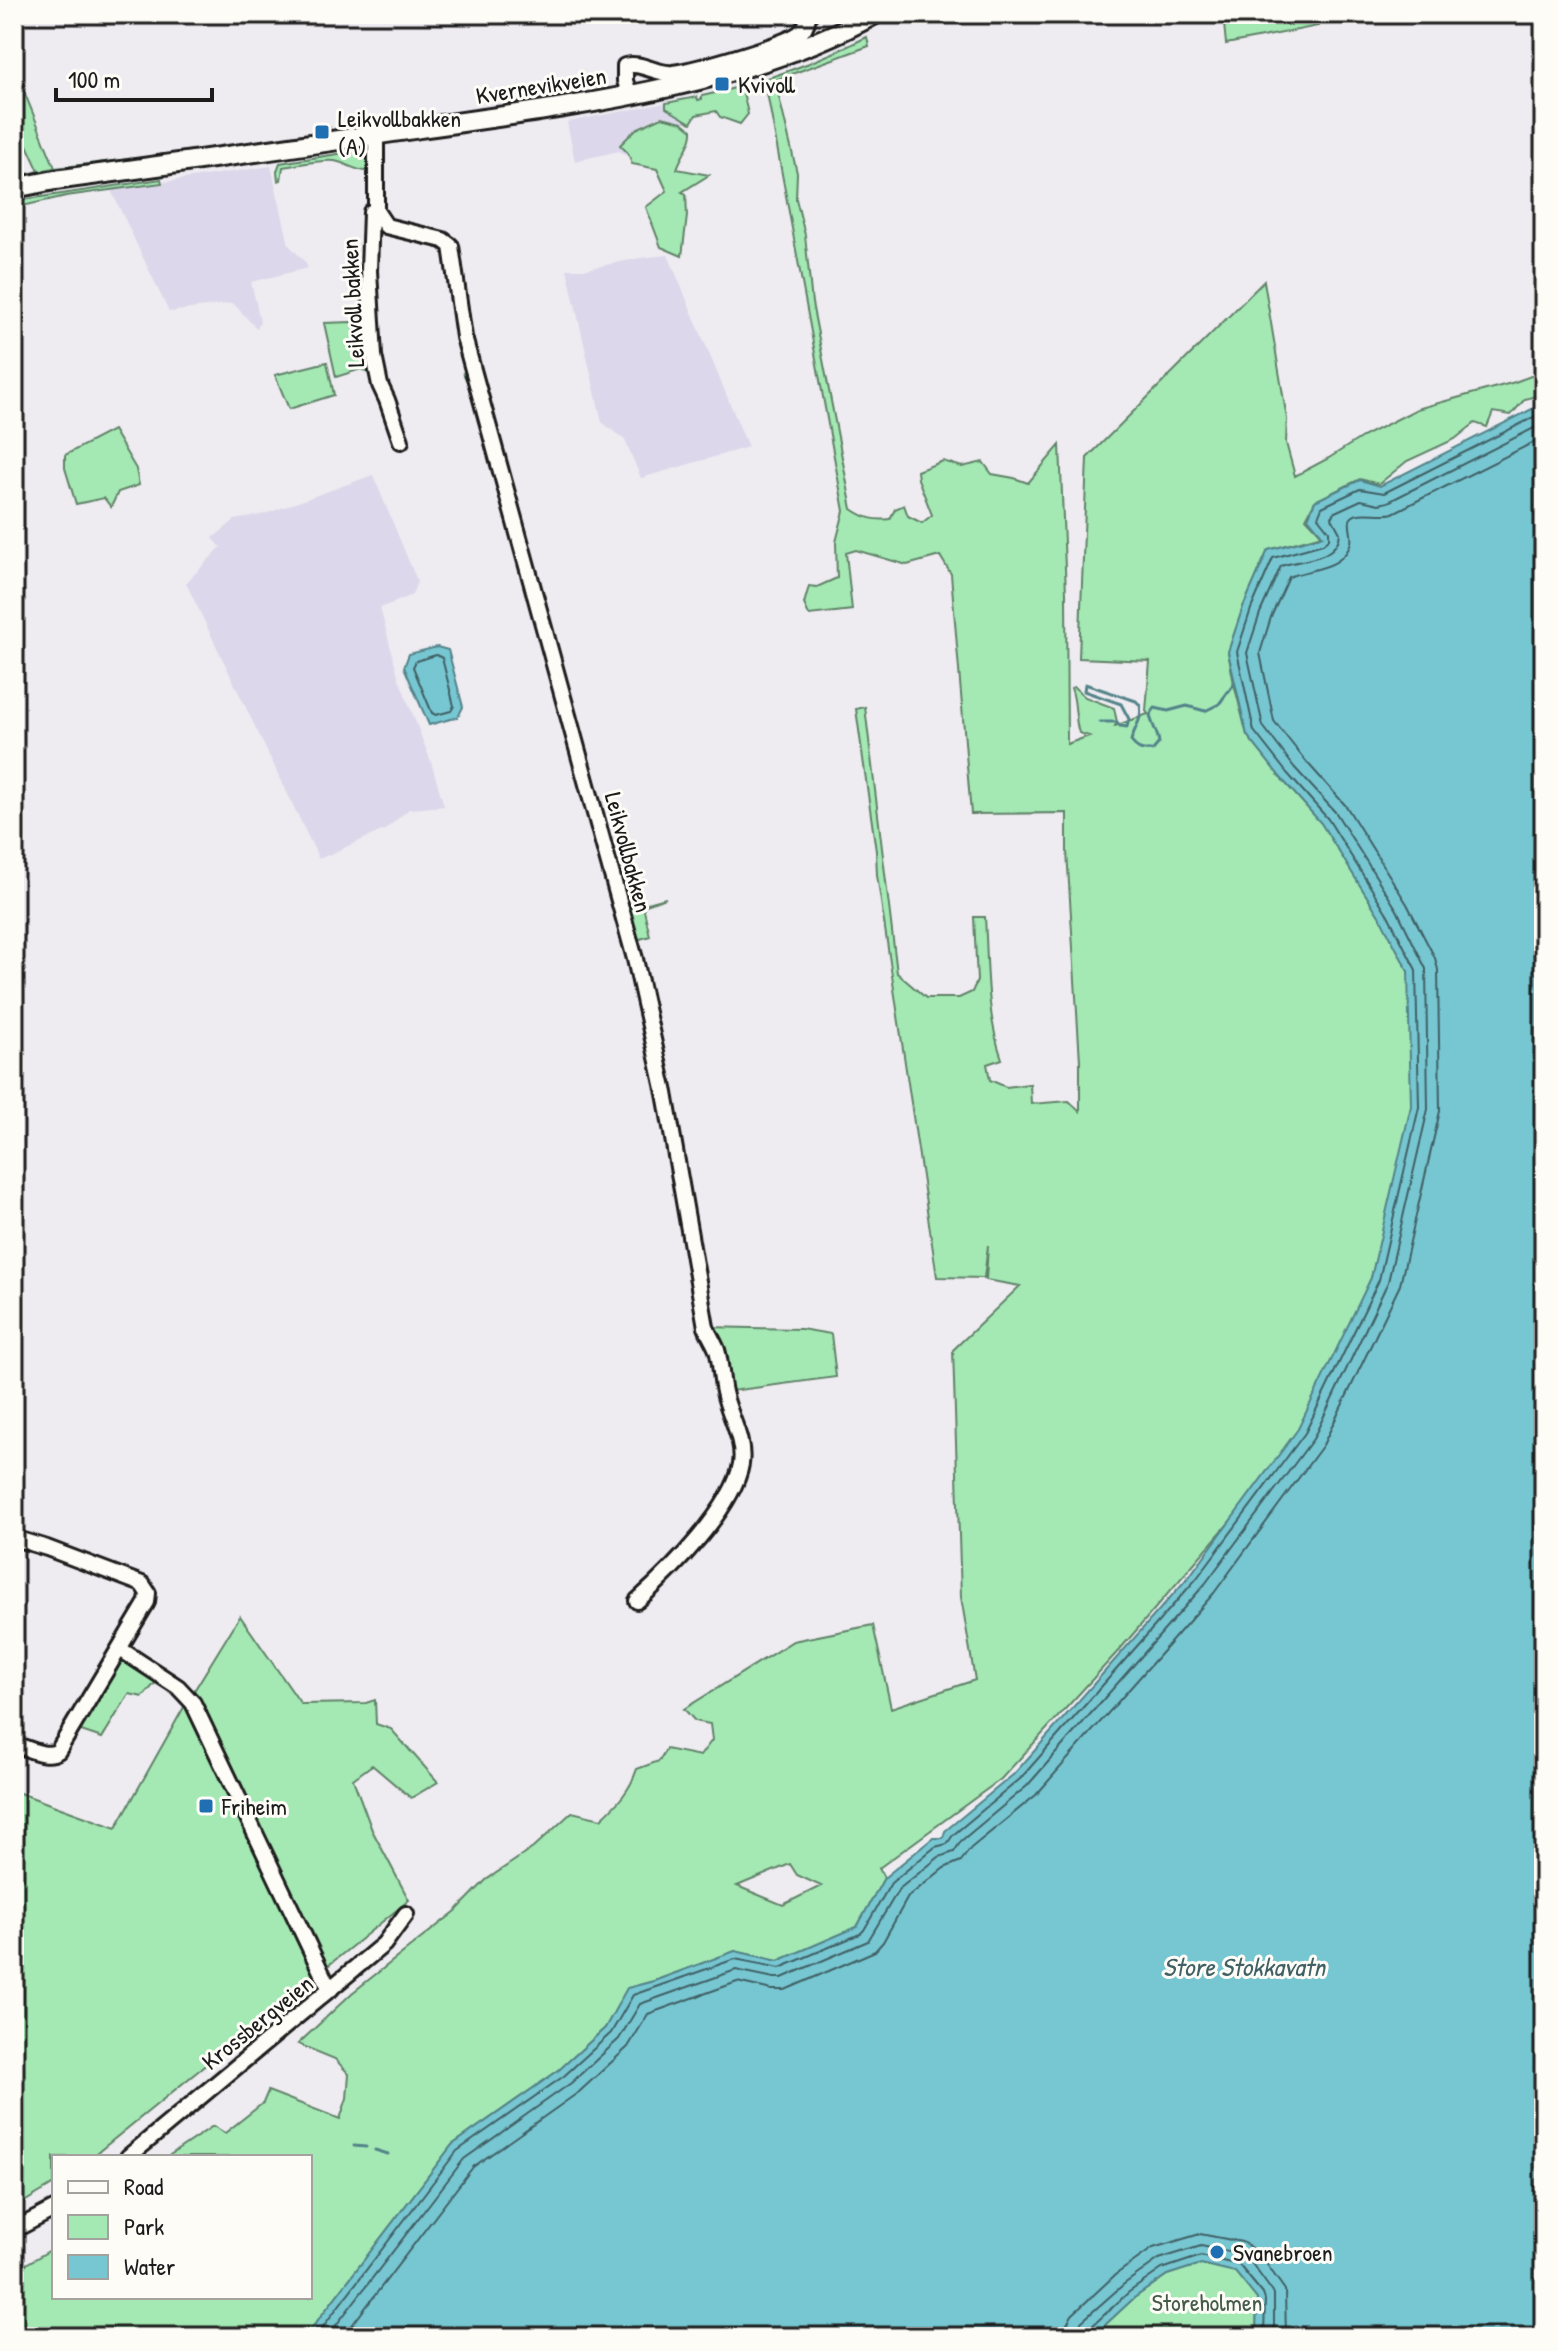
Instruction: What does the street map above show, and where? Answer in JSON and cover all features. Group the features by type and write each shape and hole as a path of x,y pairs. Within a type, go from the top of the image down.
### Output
{"main road":[{"name":"Kvernevikveien","path":"14,188 524,114 654,91 765,61 818,41 875,14"}],"street":[{"path":"630,95 625,81 625,66 634,63 656,72 671,73 756,52 802,32 809,19 808,14"},
{"path":"376,135 376,211"},
{"name":"Leikvoll bakken","path":"376,211 371,212 369,271 374,356 380,385 401,441"},
{"name":"Leikvollbakken","path":"376,211 386,226 443,240 451,246 464,337 635,959 665,1093 706,1327 717,1351 724,1392 740,1443 741,1463 735,1483 711,1523 637,1601"},
{"path":"14,1538 142,1584 148,1593 147,1602 120,1649 54,1754 47,1755 14,1744"},
{"path":"120,1649 187,1695 197,1711 331,1989"},
{"name":"Krossbergveien","path":"130,2155 384,1944 406,1914"},
{"path":"14,2230 52,2210"}],"shaded area":[{"path":"666,103 667,108 691,123 662,118 635,129 621,145 627,155 619,151 575,161 567,122"},
{"path":"271,166 289,245 308,268 251,282 260,321 257,329 233,303 169,312 111,190"},
{"path":"668,255 748,447 641,478 625,440 602,422 567,269 587,269"},
{"path":"373,475 417,581 412,595 380,608 399,679 431,762 444,806 409,809 386,829 319,859 186,583 221,547 213,538 235,520 265,514"}],"green space":[{"path":"1223,14 1317,14 1318,26 1226,44"},
{"path":"867,37 869,46 775,80 797,173 796,199 805,235 812,303 852,509 870,518 885,520 890,519 895,509 904,505 908,516 922,523 932,515 917,471 943,461 962,467 983,462 992,474 1028,483 1060,445 1066,593 1067,744 1089,736 1079,733 1071,688 1114,708 1115,726 1148,714 1150,661 1079,658 1087,458 1264,281 1287,419 1286,443 1295,476 1417,409 1544,371 1544,394 1525,399 1511,415 1493,412 1487,427 1475,423 1455,439 1407,461 1379,484 1360,479 1315,501 1306,518 1322,535 1268,550 1243,607 1228,652 1247,735 1321,823 1414,971 1414,1108 1371,1278 1297,1439 1252,1496 1121,1648 1001,1779 879,1868 884,1878 857,1927 778,1961 735,1951 628,1988 605,2028 559,2070 452,2145 305,2337 14,2337 14,2271 52,2249 52,2299 312,2299 312,2155 170,2155 213,2126 225,2133 263,2103 268,2091 340,2119 347,2098 349,2074 335,2059 298,2044 352,1993 456,1911 486,1880 533,1848 572,1812 601,1819 623,1796 637,1769 659,1761 666,1749 700,1756 712,1740 710,1724 695,1721 684,1709 793,1641 873,1625 891,1708 975,1680 961,1597 953,1350 1020,1286 986,1280 988,1245 984,1278 937,1277 877,875 856,709 865,707 897,973 926,998 959,998 972,992 977,981 974,917 985,917 990,1007 1002,1059 987,1064 990,1080 1006,1087 1030,1084 1031,1104 1069,1101 1080,1111 1067,813 971,814 951,574 940,556 907,565 856,550 846,553 852,610 809,615 804,604 809,586 817,587 837,578 836,542 844,511 766,87 743,92 748,114 740,124 720,117 716,111 696,115 691,123 666,108 666,103 697,97 698,100 702,99 702,96 807,64","holes":["790,1864 797,1875 821,1886 783,1905 737,1886"]},
{"path":"15,69 55,168 297,139 329,128 327,132 302,140 57,173 54,168 45,170 39,178 14,183 14,178 39,171 14,117"},
{"path":"662,117 682,122 692,130 691,140 677,169 709,175 682,192 686,194 687,216 682,256 661,247 646,207 667,191 657,169 632,164 628,153 620,145 636,129"},
{"path":"371,149 372,161 369,165 372,172 335,161 322,161 283,167 281,180 278,181 280,163"},
{"path":"161,179 162,183 66,196 14,208 15,201"},
{"path":"352,322 372,326 378,379 361,369 336,377 324,323"},
{"path":"327,362 334,395 289,409 275,375"},
{"path":"463,373 468,373 622,910 666,898 643,906 650,936 630,942 634,961 628,961 470,388"},
{"path":"113,430 136,469 139,485 118,492 111,507 104,498 76,504 65,468 65,455"},
{"path":"706,1327 801,1329 831,1334 836,1377 724,1392"},
{"path":"240,1616 301,1704 366,1703 375,1700 376,1724 391,1729 438,1782 411,1798 372,1765 353,1779 372,1830 409,1900 94,2155 52,2155 52,2185 14,2208 14,1791 116,1828"},
{"path":"122,1660 157,1681 143,1697 129,1694 102,1738 75,1729 117,1664"},
{"name":"Storeholmen","path":"1201,2264 1235,2271 1257,2299 1256,2337 1092,2337 1134,2298 1167,2275"}],"water":[{"name":"Store Stokkavatn","path":"1544,403 1544,2337 1256,2337 1257,2299 1235,2272 1201,2264 1167,2275 1134,2298 1092,2337 305,2337 452,2145 559,2070 605,2028 627,1988 735,1951 778,1961 857,1927 884,1878 933,1838 943,1838 945,1831 1014,1774 1191,1574 1298,1429 1371,1278 1411,1106 1408,971 1381,919 1321,823 1247,735 1228,652 1243,607 1268,550 1323,536 1308,518 1315,501 1360,480 1380,486"},
{"path":"437,647 448,650 463,707 458,717 429,725 404,667 409,654"}],"waterway":[{"path":"1100,722 1117,722 1127,727 1129,719 1121,704 1084,691 1085,684 1136,701 1140,705 1140,715 1131,741 1140,749 1153,750 1159,743 1150,715 1155,708 1168,711 1187,706 1205,711 1219,704 1234,684"},
{"path":"354,2146 366,2147"},
{"path":"375,2150 388,2154"}],"place":[{"name":"Kvivoll","path":"722,84"},
{"name":"Leikvollbakken (A)","path":"322,132"},
{"name":"Friheim","path":"206,1806"},
{"name":"Svanebroen","path":"1217,2252"}]}
